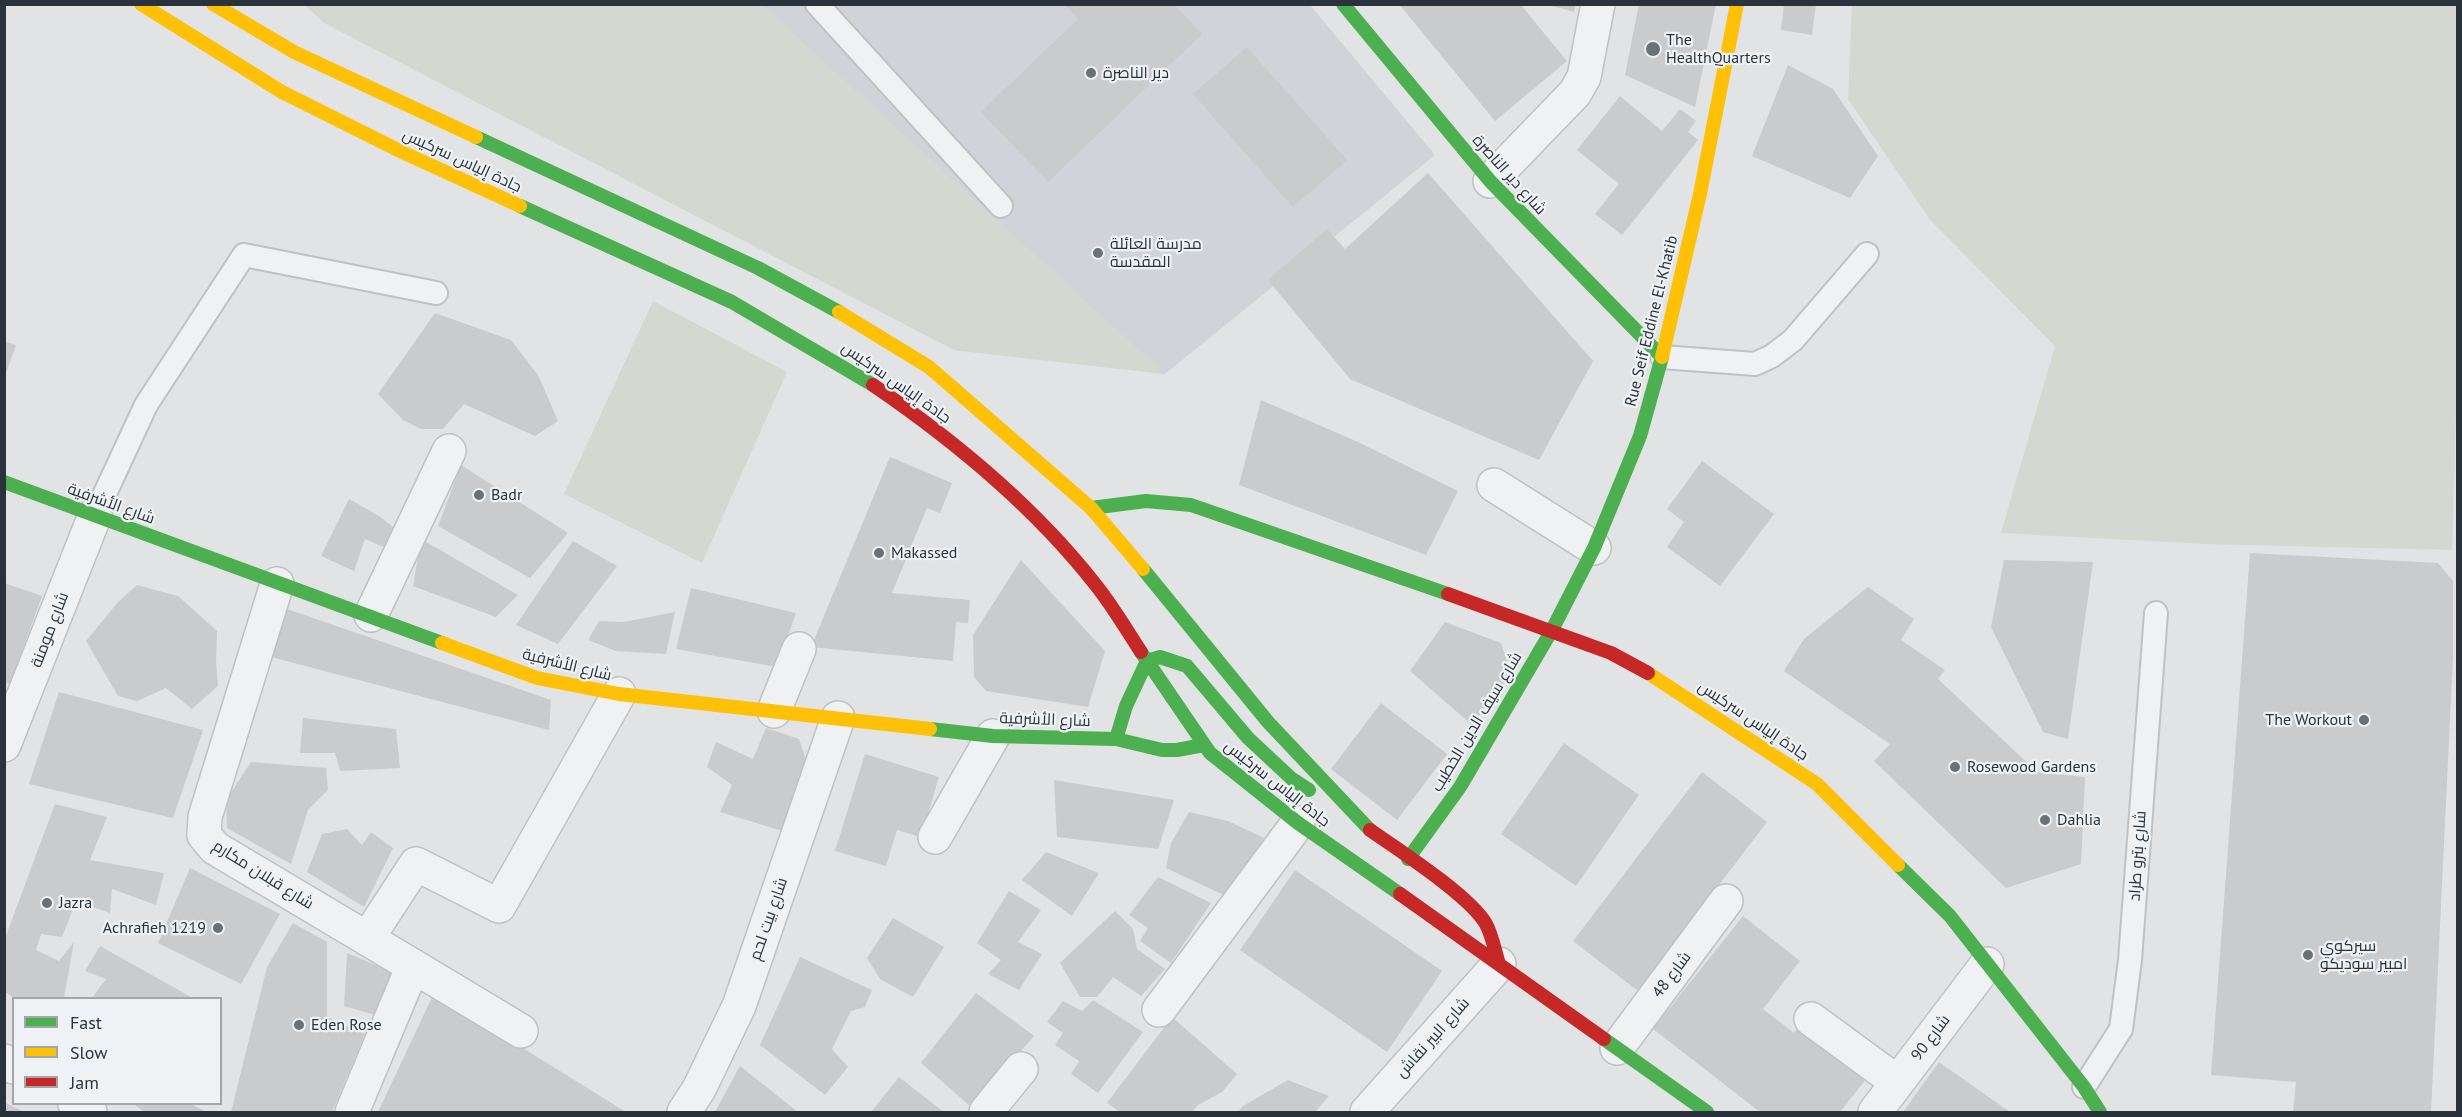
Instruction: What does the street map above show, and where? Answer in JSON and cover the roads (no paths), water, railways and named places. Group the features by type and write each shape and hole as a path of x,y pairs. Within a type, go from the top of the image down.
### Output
{"main road":[{"name":"جادة إلياس سركيس","path":"141,4 282,92 402,152 732,302 854,372 912,412 980,465 1045,527 1095,584 1204,745 1239,778 1298,823 1707,1113"},
{"name":"جادة إلياس سركيس","path":"213,4 244,24 336,72 758,268 842,314 929,367 1091,508 1182,614 1268,722 1367,827 1456,893 1476,912 1486,924 1499,964"},
{"name":"شارع دير الناصرة","path":"1343,4 1490,181 1662,357"},
{"name":"Rue Seif Eddine El-Khatib","path":"1552,630 1594,548 1640,436 1662,357 1700,194 1737,4"},
{"name":"شارع الأشرفية","path":"4,482 277,584 371,615 537,678 619,694 993,736 1116,739 1162,750 1204,745"},
{"name":"جادة إلياس سركيس","path":"1091,508 1146,501 1191,505 1552,630 1611,653 1665,682 1817,784 1950,916 2084,1088 2100,1113"},
{"name":"شارع سيف الدين الخطيب","path":"1408,859 1460,787 1552,630"},
{"path":"1116,739 1126,706 1147,661 1160,657 1187,666 1248,738 1292,779 1367,827"}],"street":[{"path":"1490,181 1575,93 1584,77 1598,4"},
{"path":"371,615 449,451"},
{"path":"1494,485 1594,548"},
{"name":"شارع مومنة","path":"4,745 95,515"},
{"name":"شارع قبلان مكارم","path":"277,584 205,818 204,835 215,848 521,1031"},
{"path":"774,711 799,649"},
{"path":"367,939 416,864 499,906 619,694"},
{"name":"شارع بيت لحم","path":"684,1113 699,1089 739,1006 838,718"},
{"path":"935,837 993,736"},
{"path":"1159,1010 1298,823"},
{"name":"شارع 48","path":"1617,1048 1726,901"},
{"name":"شارع البير نقاش","path":"1367,1113 1499,964"},
{"name":"شارع 90","path":"1875,1113 1987,964"},
{"path":"352,1113 413,966"},
{"path":"1811,1019 1898,1082"},
{"path":"986,1113 1021,1069"},
{"path":"77,1105 90,1113"}],"lane":[{"path":"817,4 1001,206"},
{"path":"1662,357 1755,364 1772,356 1793,340 1867,254"},
{"path":"95,515 146,405 244,255 436,293"},
{"name":"شارع بترو طراد","path":"2084,1088 2121,1029 2130,960 2156,613"}],"place":[{"name":"The HealthQuarters","path":"1653,49"},
{"name":"دير الناصرة","path":"1091,73"},
{"name":"مدرسة العائلة المقدسة","path":"1098,253"},
{"name":"Badr","path":"479,495"},
{"name":"Makassed","path":"879,553"},
{"name":"The Workout","path":"2364,720"},
{"name":"Rosewood Gardens","path":"1955,767"},
{"name":"Dahlia","path":"2045,820"},
{"name":"Jazra","path":"47,903"},
{"name":"Achrafieh 1219","path":"218,928"},
{"name":"سيركوي امبير سوديكو","path":"2308,955"},
{"name":"Eden Rose","path":"299,1025"}]}
